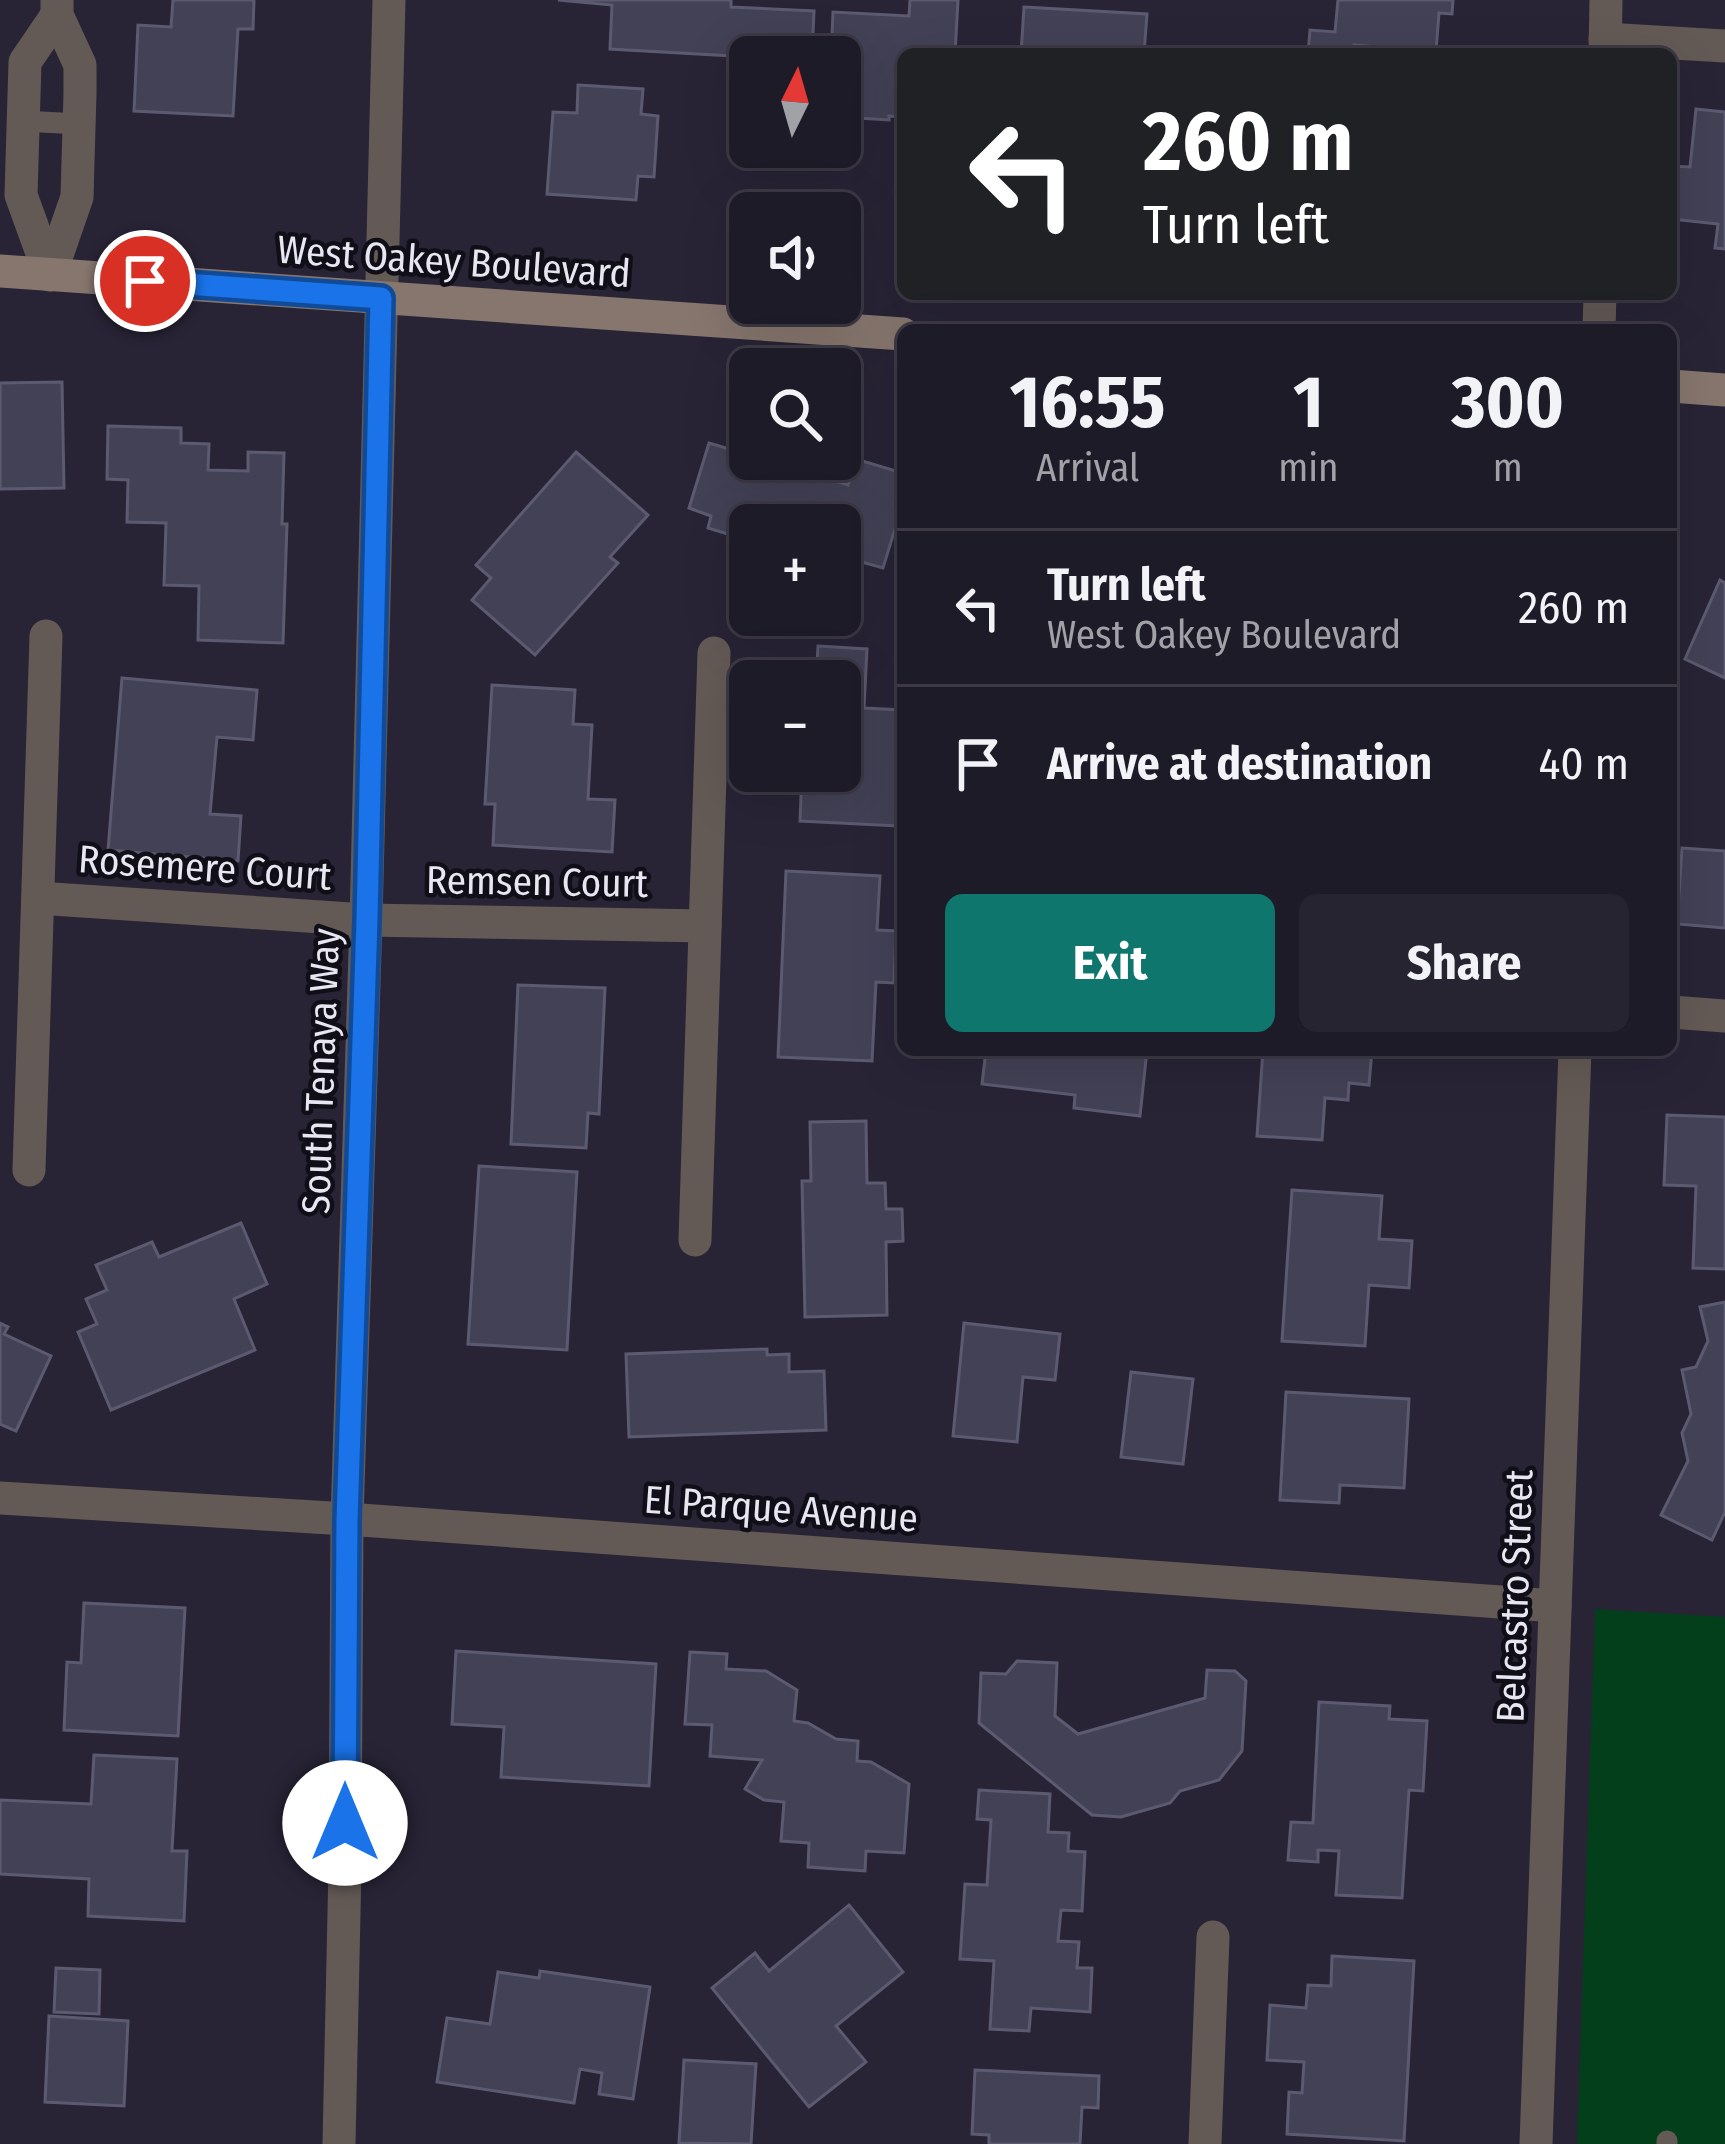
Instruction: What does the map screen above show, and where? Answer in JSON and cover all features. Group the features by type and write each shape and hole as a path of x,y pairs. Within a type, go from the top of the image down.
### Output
{"main road":[{"name":"West Oakey Boulevard","path":"0,271 897,334"},
{"path":"1677,386 1725,390"}],"street":[{"name":"South Tenaya Way","path":"339,2144 347,1520 389,0"},
{"path":"1606,0 1605,46 1725,46"},
{"path":"50,275 20,195 25,62 57,8"},
{"path":"50,275 77,197 79,124 80,65 57,8"},
{"name":"Rosemere Court","path":"29,1171 46,636"},
{"name":"Remsen Court","path":"695,1240 714,652"},
{"name":"Rosemere Court","path":"38,898 367,920"},
{"name":"Remsen Court","path":"367,920 705,926"},
{"path":"1677,1012 1725,1016"},
{"name":"Belcastro Street","path":"1536,2144 1575,1056"},
{"name":"El Parque Avenue","path":"0,1498 1555,1606"},
{"path":"1205,2144 1213,1936"}],"lane":[{"path":"23,121 79,124"}],"green space":[{"path":"1595,1609 1725,1617 1725,2144 1577,2144"}],"building":[{"path":"173,0 254,0 253,29 238,29 233,116 134,111 138,25 171,27"},
{"path":"558,0 731,0 731,7 814,11 813,36 729,36 729,56 610,49 612,5"},
{"path":"910,0 958,0 955,48 897,48 897,117 861,118 861,36 832,36 833,12 909,16"},
{"path":"1338,0 1453,0 1452,14 1439,13 1436,48 1308,48 1310,30 1335,32"},
{"path":"1024,7 1147,14 1144,48 1021,48"},
{"path":"578,85 643,89 641,114 658,116 654,177 638,176 636,200 547,194 553,112 577,113"},
{"path":"1696,109 1725,112 1725,249 1715,248 1718,224 1677,220 1677,166 1690,167"},
{"path":"62,382 64,488 0,489 0,383"},
{"path":"108,426 181,428 181,443 209,444 208,470 248,471 248,452 284,453 283,643 198,640 199,586 164,585 166,523 127,522 128,480 107,479"},
{"path":"709,443 729,449 729,480 831,480 848,485 850,480 861,480 861,460 897,471 897,522 883,568 861,562 861,504 729,504 729,534 708,528 711,516 689,508"},
{"path":"576,452 648,515 610,557 618,563 535,655 472,600 491,578 476,565"},
{"path":"1720,580 1725,583 1725,678 1685,659"},
{"path":"818,646 867,649 864,708 897,710 897,826 800,821 801,792 861,792 861,660 817,660"},
{"path":"122,678 257,690 253,740 217,737 210,814 241,816 238,861 108,850"},
{"path":"492,685 575,690 573,724 592,725 588,799 615,800 612,852 493,845 495,804 485,804"},
{"path":"1682,848 1725,851 1725,928 1677,924"},
{"path":"786,871 880,876 877,930 896,931 894,983 876,982 872,1061 778,1057"},
{"path":"518,985 605,988 599,1114 588,1113 586,1148 511,1144"},
{"path":"985,1056 1146,1056 1140,1116 1074,1108 1075,1095 982,1084"},
{"path":"1263,1056 1371,1056 1369,1085 1349,1083 1348,1100 1325,1098 1322,1140 1257,1136"},
{"path":"1667,1115 1725,1117 1725,1269 1693,1268 1696,1186 1664,1185"},
{"path":"866,1121 867,1183 885,1183 886,1209 902,1209 903,1241 886,1242 887,1315 805,1317 802,1181 811,1181 810,1122"},
{"path":"479,1166 577,1172 567,1350 468,1344"},
{"path":"1292,1190 1382,1196 1379,1239 1412,1241 1409,1288 1369,1285 1365,1346 1282,1341"},
{"path":"241,1223 267,1284 234,1299 255,1350 111,1410 78,1332 97,1324 86,1299 107,1290 96,1265 152,1242 159,1257"},
{"path":"1725,1302 1725,1512 1712,1540 1661,1515 1688,1461 1682,1433 1691,1414 1682,1370 1696,1367 1708,1341 1700,1307"},
{"path":"0,1323 8,1327 4,1334 51,1356 16,1431 0,1424"},
{"path":"964,1323 1060,1334 1055,1380 1023,1377 1017,1442 953,1436"},
{"path":"767,1349 767,1355 789,1354 789,1372 824,1371 826,1430 629,1437 626,1354"},
{"path":"1131,1372 1193,1379 1183,1464 1121,1457"},
{"path":"1286,1392 1409,1399 1404,1488 1340,1485 1339,1503 1280,1500"},
{"path":"84,1603 185,1608 178,1736 64,1730 67,1662 81,1663"},
{"path":"456,1651 656,1664 649,1786 501,1777 504,1727 452,1724"},
{"path":"690,1652 727,1654 726,1669 766,1671 797,1690 794,1721 808,1723 836,1739 858,1741 857,1761 871,1762 909,1784 904,1853 866,1851 865,1871 808,1867 809,1843 781,1841 784,1802 764,1800 745,1789 762,1760 710,1756 712,1725 685,1724"},
{"path":"1017,1661 1057,1663 1055,1716 1078,1734 1205,1698 1207,1670 1235,1671 1246,1681 1242,1751 1219,1780 1180,1791 1170,1803 1121,1817 1092,1815 979,1723 981,1673 1006,1674"},
{"path":"1319,1702 1390,1706 1389,1719 1427,1721 1423,1791 1409,1790 1402,1898 1336,1895 1339,1851 1318,1850 1318,1862 1288,1860 1291,1822 1313,1823"},
{"path":"94,1755 177,1759 172,1851 187,1851 184,1921 88,1916 89,1879 0,1874 0,1800 91,1804"},
{"path":"979,1790 1050,1794 1048,1832 1069,1833 1068,1851 1085,1852 1082,1911 1061,1910 1058,1941 1079,1942 1077,1968 1092,1968 1090,2012 1031,2008 1029,2031 990,2029 994,1961 960,1959 965,1884 987,1885 991,1820 977,1819"},
{"path":"849,1905 903,1972 836,2026 866,2062 809,2107 712,1988 755,1953 769,1971"},
{"path":"1332,1956 1414,1961 1404,2141 1287,2134 1289,2092 1302,2093 1304,2062 1267,2060 1270,2005 1306,2008 1308,1985 1331,1986"},
{"path":"56,1968 100,1970 99,2014 54,2012"},
{"path":"540,1971 650,1987 633,2099 599,2094 602,2073 580,2069 574,2103 437,2082 447,2018 490,2024 498,1972 539,1978"},
{"path":"49,2016 128,2021 124,2106 45,2102"},
{"path":"684,2060 756,2064 751,2144 679,2143"},
{"path":"975,2070 1099,2076 1098,2108 1082,2107 1080,2144 989,2144 989,2135 972,2134"}],"route":[{"path":"145,281 381,298 347,1520 345,1823"}]}
